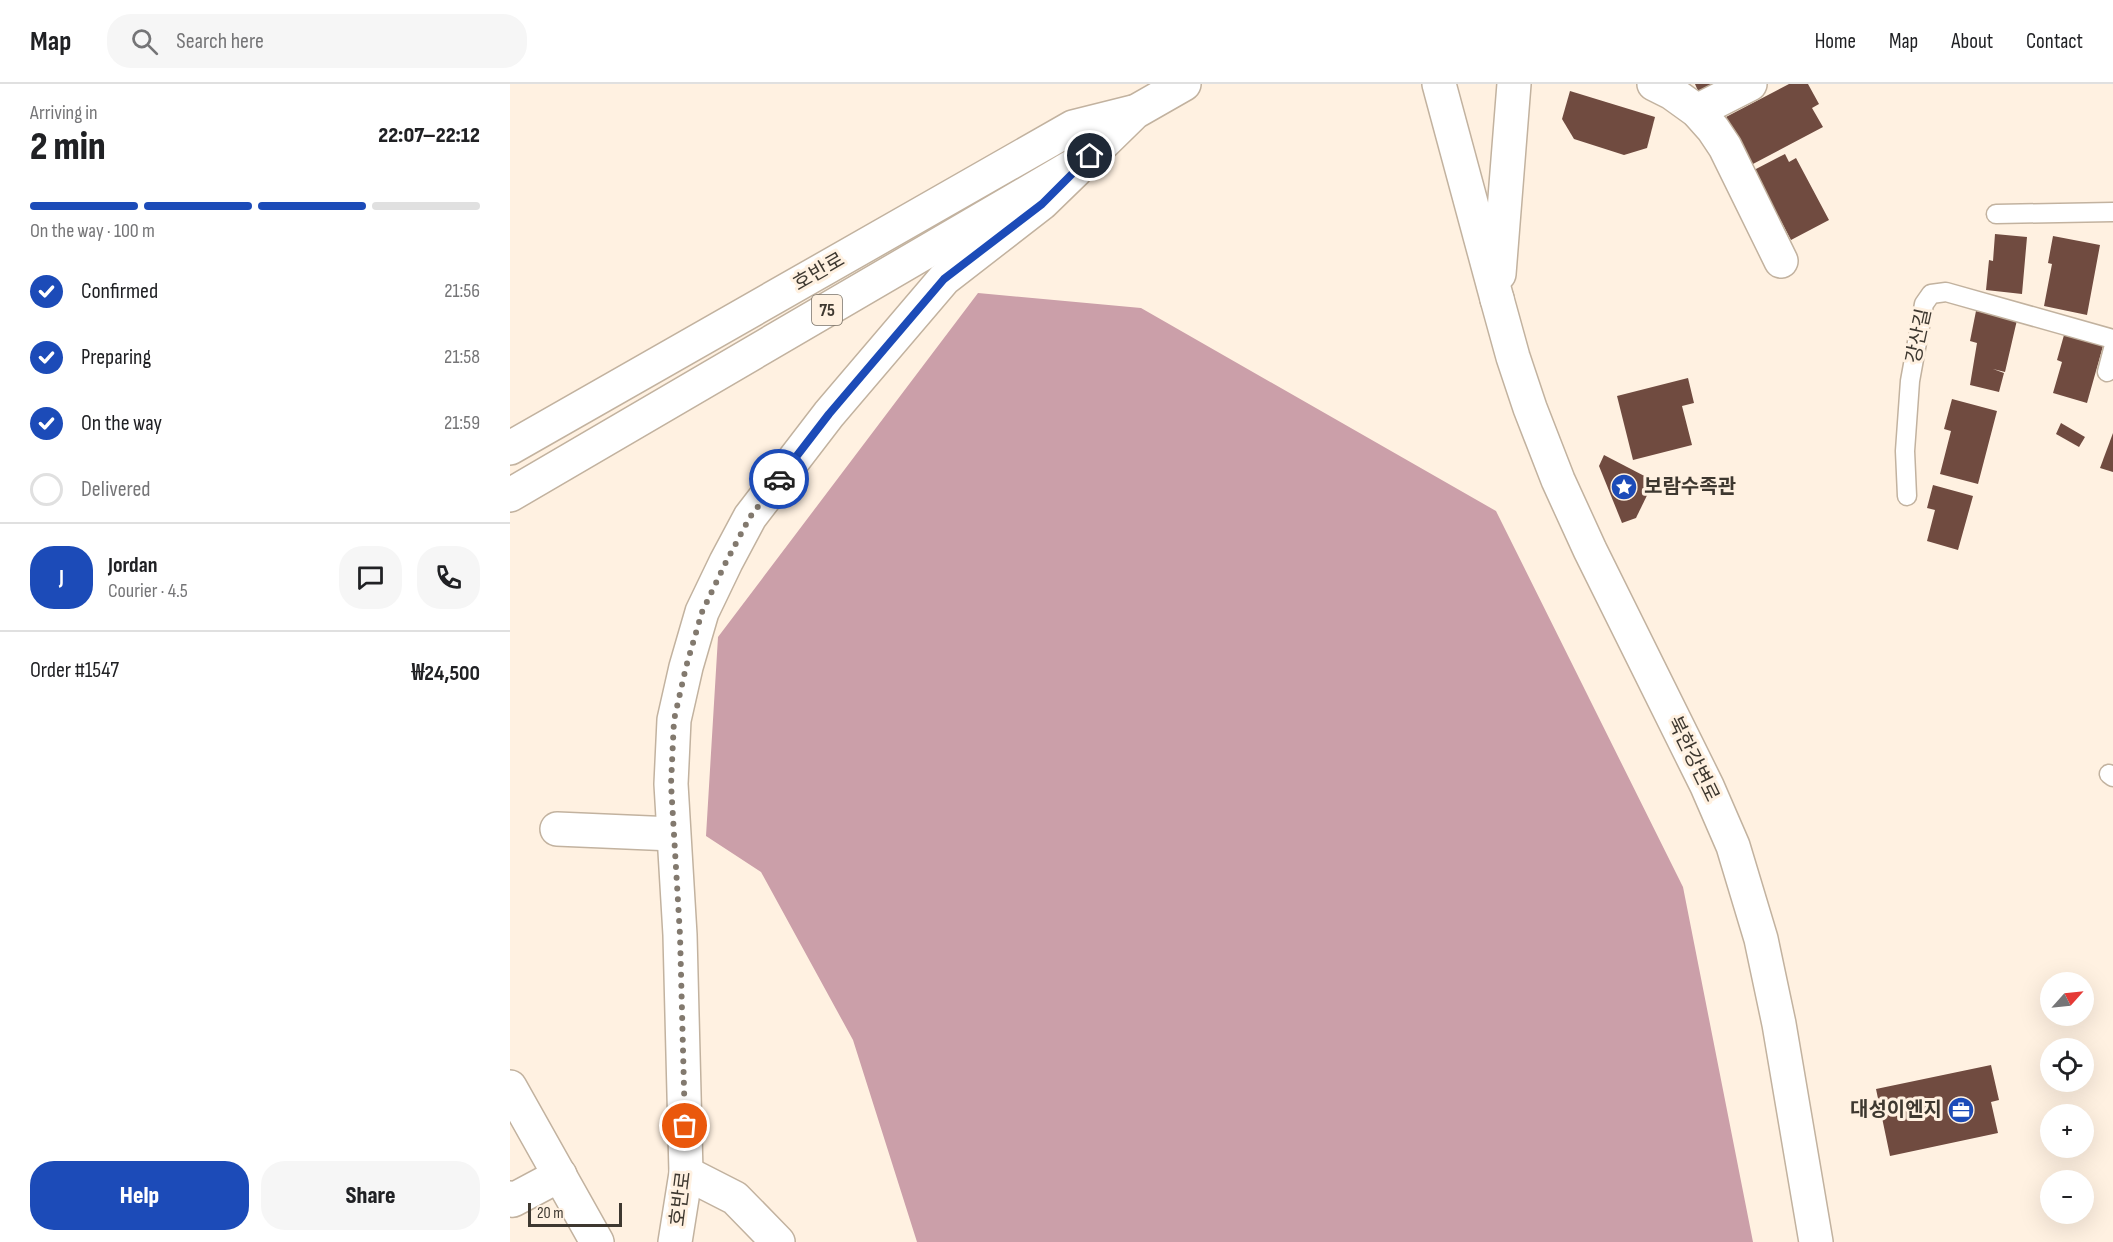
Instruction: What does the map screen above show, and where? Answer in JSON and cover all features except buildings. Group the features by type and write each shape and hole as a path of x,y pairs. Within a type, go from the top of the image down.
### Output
{"main road":[{"name":"호반로","path":"675,1242 686,1173 680,935 671,784 674,720 702,612 750,517 829,414 944,279 1042,204 1135,112 1184,84"},
{"name":"북한강변로","path":"1439,84 1513,357 1530,408 1558,480 1590,550 1707,786 1733,846 1761,939 1779,1024 1816,1242"},
{"path":"1497,299 1514,84"},
{"path":"1654,84 1672,93 1697,111 1713,129 1725,147 1781,261"},
{"path":"1697,111 1750,84"},
{"name":"호반로","path":"510,448 1073,128 1135,112"},
{"name":"호반로","path":"510,495 1090,156"},
{"path":"557,829 673,834"},
{"path":"510,1088 597,1242"},
{"path":"686,1173 735,1198 778,1242"},
{"path":"510,1198 513,1200 560,1175"}],"lane":[{"path":"1996,214 2113,212"},
{"name":"강산길","path":"1907,496 1905,451 1910,381 1924,304 1931,294 1946,292 2113,339"},
{"path":"2107,372 2113,349"}],"shaded area":[{"path":"978,293 1141,308 1496,511 1683,887 1753,1242 917,1242 853,1040 761,872 706,836 718,637"}],"way so far":[{"path":"685,1126 680,935 671,784 674,720 702,612 750,517 779,479"}],"place":[{"name":"보람수족관","path":"1624,487"},
{"name":"대성이엔지","path":"1961,1110"}],"route":[{"path":"779,479 829,414 944,279 1042,204 1090,156"}]}
